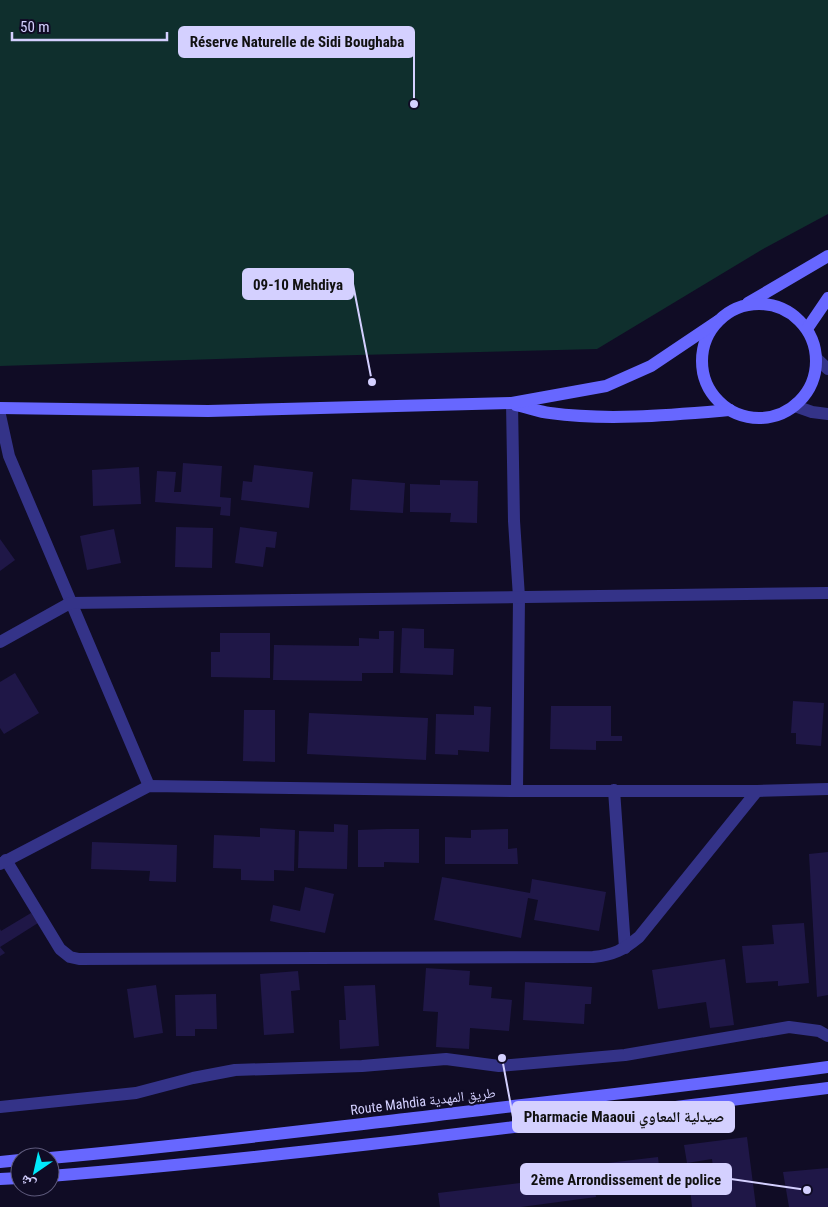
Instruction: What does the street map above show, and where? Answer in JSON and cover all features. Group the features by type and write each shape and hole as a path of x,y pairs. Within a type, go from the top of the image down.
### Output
{"street":[{"path":"0,408 208,411 512,403 606,386 651,366 729,312 828,256"},
{"path":"807,329 828,298"},
{"path":"718,321 708,335 702,351 702,368 707,385 717,399 730,410 746,417 763,418 780,414 795,406 808,393 815,376 817,358 814,343 807,329 794,316 778,307 760,304 742,306"},
{"path":"817,358 828,369"},
{"path":"512,403 549,413 589,416 663,416 730,410"},
{"path":"512,403 514,522 520,597 517,791"},
{"path":"795,406 812,412 828,414"},
{"path":"0,415 9,456 148,786"},
{"path":"0,642 70,603 828,593"},
{"path":"757,791 639,937 625,948 609,955 593,957 79,959 70,957 60,949 3,862 148,786 517,791 757,791 828,789"},
{"path":"614,790 625,948"},
{"path":"0,1108 136,1093 192,1078 235,1070 362,1066 446,1059 499,1066 625,1055 789,1027 819,1031 828,1036"},
{"name":"Route Mahdia طريق المهدية","path":"60,1157 136,1150 828,1067"},
{"path":"60,1175 269,1155 828,1088"}],"green space":[{"path":"0,0 828,0 828,214 763,249 597,349 0,366"}],"building":[{"path":"183,463 222,466 220,497 231,498 230,516 220,515 221,507 155,502 157,471 176,472 174,492 181,492"},
{"path":"254,465 313,472 309,508 241,500 243,481 252,482"},
{"path":"139,467 141,504 93,506 92,470"},
{"path":"352,479 405,483 403,513 350,510"},
{"path":"440,480 478,481 477,523 450,522 451,513 410,512 410,484 440,485"},
{"path":"176,527 213,528 212,568 175,567"},
{"path":"240,527 277,532 275,548 266,547 263,567 235,563"},
{"path":"114,529 121,563 87,570 80,536"},
{"path":"0,539 15,560 0,571"},
{"path":"402,628 424,629 424,648 454,649 453,675 400,673"},
{"path":"379,631 394,631 393,673 362,673 362,681 273,680 274,645 359,646 359,638 379,639"},
{"path":"220,633 270,633 270,678 211,677 211,652 220,652"},
{"path":"15,673 39,713 4,734 0,728 0,682"},
{"path":"793,701 824,703 821,746 796,744 796,733 791,733"},
{"path":"474,706 491,707 489,752 458,750 458,755 435,754 436,714 474,715"},
{"path":"551,706 611,706 611,736 622,736 622,741 596,741 596,750 550,749"},
{"path":"244,710 275,710 275,762 243,761"},
{"path":"309,713 428,718 426,760 307,754"},
{"path":"334,824 348,825 347,869 298,868 299,831 334,832"},
{"path":"260,828 295,830 294,871 274,870 274,881 241,880 241,869 213,868 214,835 260,837"},
{"path":"419,829 419,863 384,862 384,867 358,867 358,830"},
{"path":"508,829 508,849 517,848 518,864 445,864 445,837 471,838 471,830"},
{"path":"92,842 177,845 176,882 149,881 150,871 91,869"},
{"path":"828,852 828,995 817,997 809,854"},
{"path":"442,877 530,893 532,879 606,892 599,931 534,920 538,900 528,898 521,938 434,920"},
{"path":"305,887 334,894 325,933 270,921 273,905 300,911"},
{"path":"31,913 38,923 0,947 0,929 1,931"},
{"path":"804,923 809,983 778,986 778,981 746,983 742,946 774,944 772,925"},
{"path":"0,947 5,953 0,956"},
{"path":"725,959 734,1025 710,1028 706,1002 658,1009 652,970"},
{"path":"426,968 470,971 469,985 492,987 491,998 512,1000 509,1031 470,1028 469,1049 436,1047 438,1012 423,1011"},
{"path":"298,971 300,990 291,991 294,1033 264,1035 260,974"},
{"path":"525,982 592,987 591,1004 585,1004 584,1024 523,1020"},
{"path":"156,985 163,1033 134,1038 127,989"},
{"path":"375,985 379,1046 340,1049 339,1020 346,1020 344,986"},
{"path":"216,994 217,1029 195,1029 195,1036 176,1036 175,995"},
{"path":"747,1137 756,1207 692,1207 690,1188 715,1185 712,1159 687,1163 684,1145"},
{"path":"658,1157 661,1183 616,1189 615,1177 593,1180 596,1197 521,1207 440,1207 438,1193 593,1174 591,1165"},
{"path":"828,1168 828,1207 789,1207 783,1172"}],"place":[{"name":"Réserve Naturelle de Sidi Boughaba","path":"414,104"},
{"name":"09-10 Mehdiya","path":"372,382"},
{"name":"Pharmacie Maaoui صيدلية المعاوي","path":"502,1058"},
{"name":"2ème Arrondissement de police","path":"807,1190"}]}
